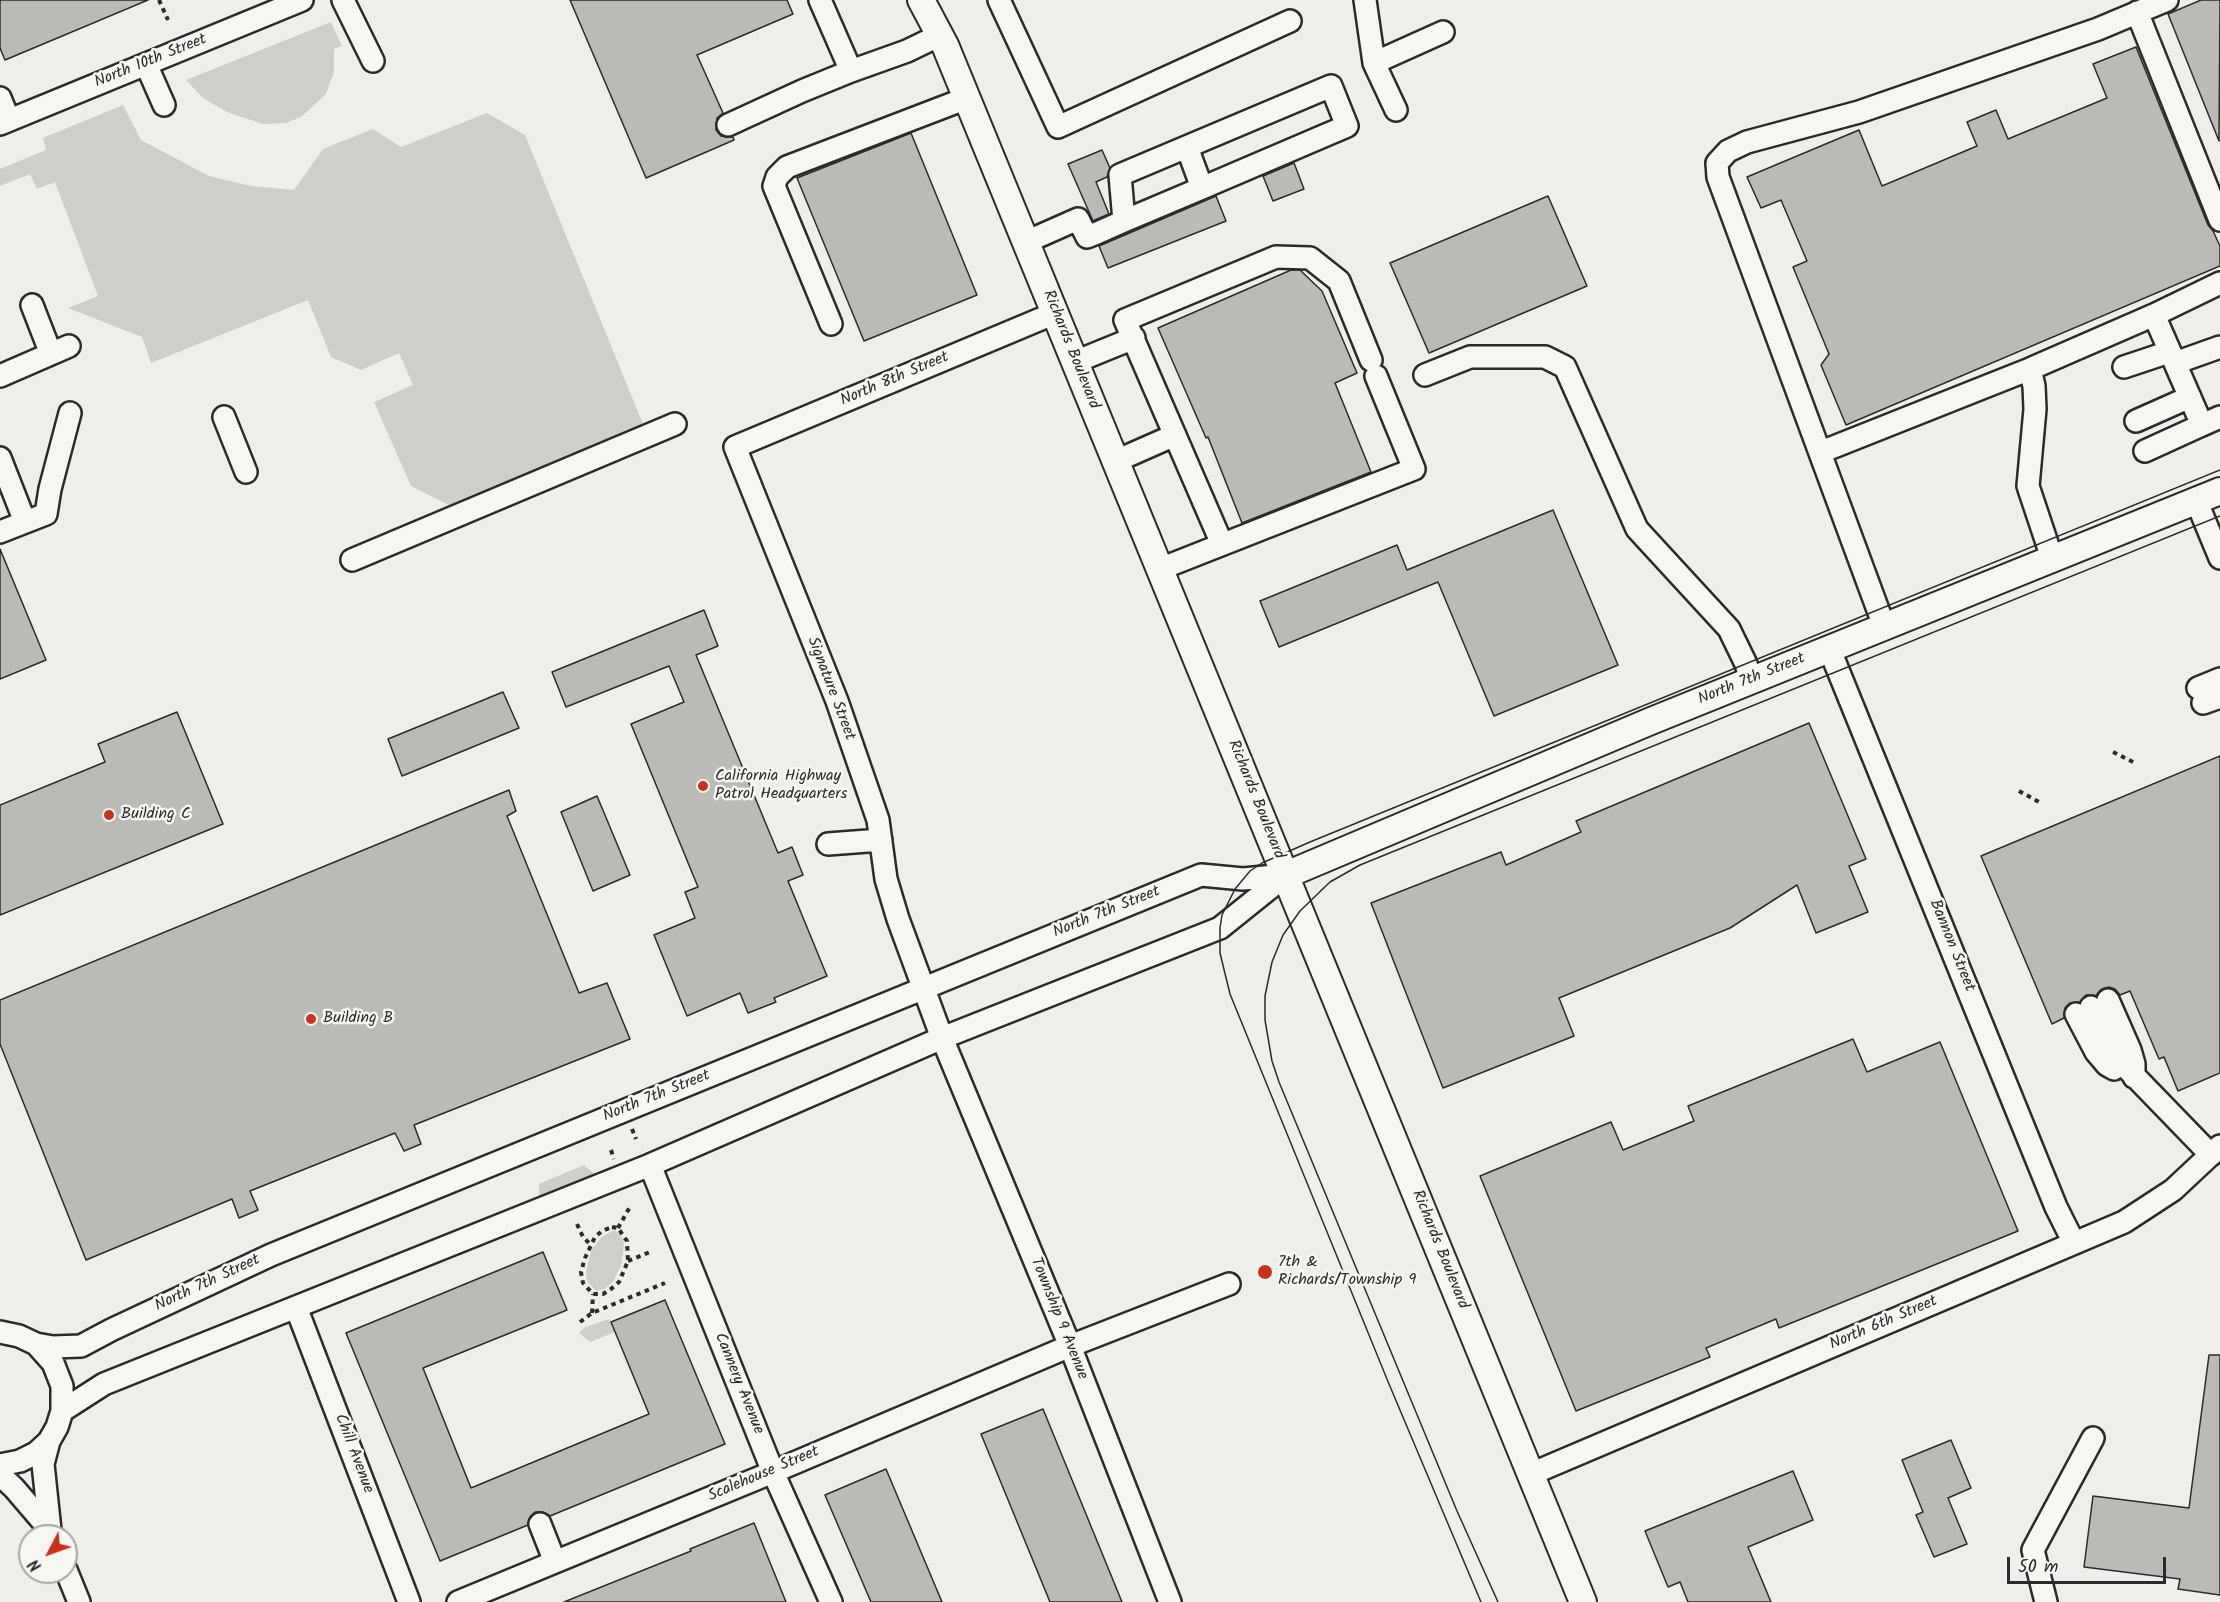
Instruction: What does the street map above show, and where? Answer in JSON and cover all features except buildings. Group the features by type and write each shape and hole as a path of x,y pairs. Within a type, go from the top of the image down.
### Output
{"main road":[{"name":"Richards Boulevard","path":"921,0 940,35 967,98 1583,1602"},
{"name":"North 7th Street","path":"1286,875 1751,680 2220,490"}],"street":[{"name":"North 10th Street","path":"4,122 146,64 277,5 302,0"},
{"path":"343,0 373,61"},
{"path":"820,0 851,71"},
{"path":"999,0 1058,127 1290,21"},
{"path":"1365,0 1374,63 1396,110"},
{"path":"1884,626 1718,177 1717,163 1728,151 1747,142 1859,112 2098,29 2167,0"},
{"path":"2137,12 2220,219"},
{"path":"1374,63 1443,32"},
{"path":"728,125 802,91 907,51 940,35"},
{"path":"146,64 164,105"},
{"path":"1026,242 1078,219 1087,237 1347,126 1330,86 1120,175 1124,221"},
{"path":"0,98 4,122"},
{"path":"831,324 774,186 777,177 786,167 967,98"},
{"path":"1187,147 1202,188"},
{"path":"1160,569 1414,469 1339,281 1310,258 1276,257 1125,320 1222,544"},
{"path":"1821,452 2030,369 2154,315 2220,283"},
{"path":"0,376 60,350 32,304"},
{"name":"North 8th Street","path":"735,447 1055,313"},
{"path":"2145,451 2211,421 2190,397 2154,315"},
{"path":"1075,362 1134,338"},
{"path":"2124,367 2220,347"},
{"path":"1425,375 1470,357 1545,357 1565,367 1637,530 1729,629 1751,680"},
{"path":"2030,369 2035,409 2028,486 2052,558"},
{"path":"2136,421 2190,397"},
{"path":"0,532 46,514 50,489 70,413"},
{"path":"224,417 246,472"},
{"path":"352,560 675,424"},
{"path":"1116,461 1175,435"},
{"name":"Signature Street","path":"735,447 837,701 878,820 886,879 895,909 942,1038"},
{"path":"0,458 25,522"},
{"path":"2196,500 2220,558"},
{"name":"Bannon Street","path":"1829,648 2056,1207 2074,1243"},
{"path":"2207,696 2220,679"},
{"path":"828,844 881,840"},
{"name":"North 7th Street","path":"0,1332 53,1347 81,1346 282,1251 1201,874 1243,879 1286,875"},
{"name":"North 7th Street","path":"62,1411 104,1384 650,1165 942,1038 1220,928 1286,875"},
{"path":"2092,1007 2108,1044 2119,1060 2134,1077 2216,1151"},
{"name":"Township 9 Avenue","path":"942,1038 1070,1346 1170,1602"},
{"name":"North 6th Street","path":"1531,1474 2124,1222 2173,1190 2216,1151"},
{"name":"Cannery Avenue","path":"650,1165 773,1472 831,1602"},
{"name":"Scalehouse Street","path":"458,1602 1070,1346 1229,1284"},
{"name":"Chill Avenue","path":"296,1307 409,1602"},
{"path":"0,1465 20,1461 36,1453 57,1427 62,1411 62,1386 53,1363 36,1344"},
{"path":"2046,1602 2033,1550 2093,1438"},
{"path":"48,1441 43,1464 50,1524"},
{"path":"0,1476 14,1488 44,1524"},
{"path":"540,1524 555,1562"},
{"path":"72,1584 79,1602"}],"path":[{"path":"159,0 168,20"},
{"path":"2113,752 2135,763"},
{"path":"2019,791 2039,802"},
{"path":"618,1228 631,1205"},
{"path":"577,1224 583,1238 591,1244"},
{"path":"612,1227 618,1228 627,1240 628,1261 619,1282 603,1294 593,1294 587,1289 581,1276 591,1244 602,1231 612,1227"},
{"path":"628,1261 650,1252"},
{"path":"580,1322 592,1313 665,1283"},
{"path":"592,1313 593,1294"}],"shaded area":[{"path":"331,22 342,46 334,49 334,72 326,94 301,117 286,123 263,124 227,112 203,98 186,80"},
{"path":"123,105 141,140 209,176 251,186 294,190 323,149 373,129 401,147 487,113 525,135 645,429 449,505 411,486 374,402 413,385 399,353 361,370 331,357 308,300 151,363 142,337 68,308 98,296 55,182 37,189 30,174 0,186 0,169 46,150 43,138"},
{"path":"584,1165 596,1175 539,1199 539,1184"},
{"path":"614,1230 620,1234 624,1242 622,1263 613,1282 604,1289 596,1291 587,1281 589,1258 593,1248 602,1237"},
{"path":"609,1319 615,1332 590,1342 579,1333 585,1327"}],"tram line":[{"path":"1481,1602 1389,1384 1230,994 1220,953 1220,928 1222,915 1235,889 1250,871 1262,863 1310,842 2220,470"},
{"path":"1498,1602 1457,1511 1272,1061 1265,1020 1265,996 1272,962 1283,935 1300,911 1330,882 1360,865 2220,516"}],"place":[{"name":"California Highway Patrol Headquarters","path":"703,786"},
{"name":"Building C","path":"109,815"},
{"name":"Building B","path":"311,1019"},
{"name":"7th & Richards/Township 9","path":"1265,1272"}]}
